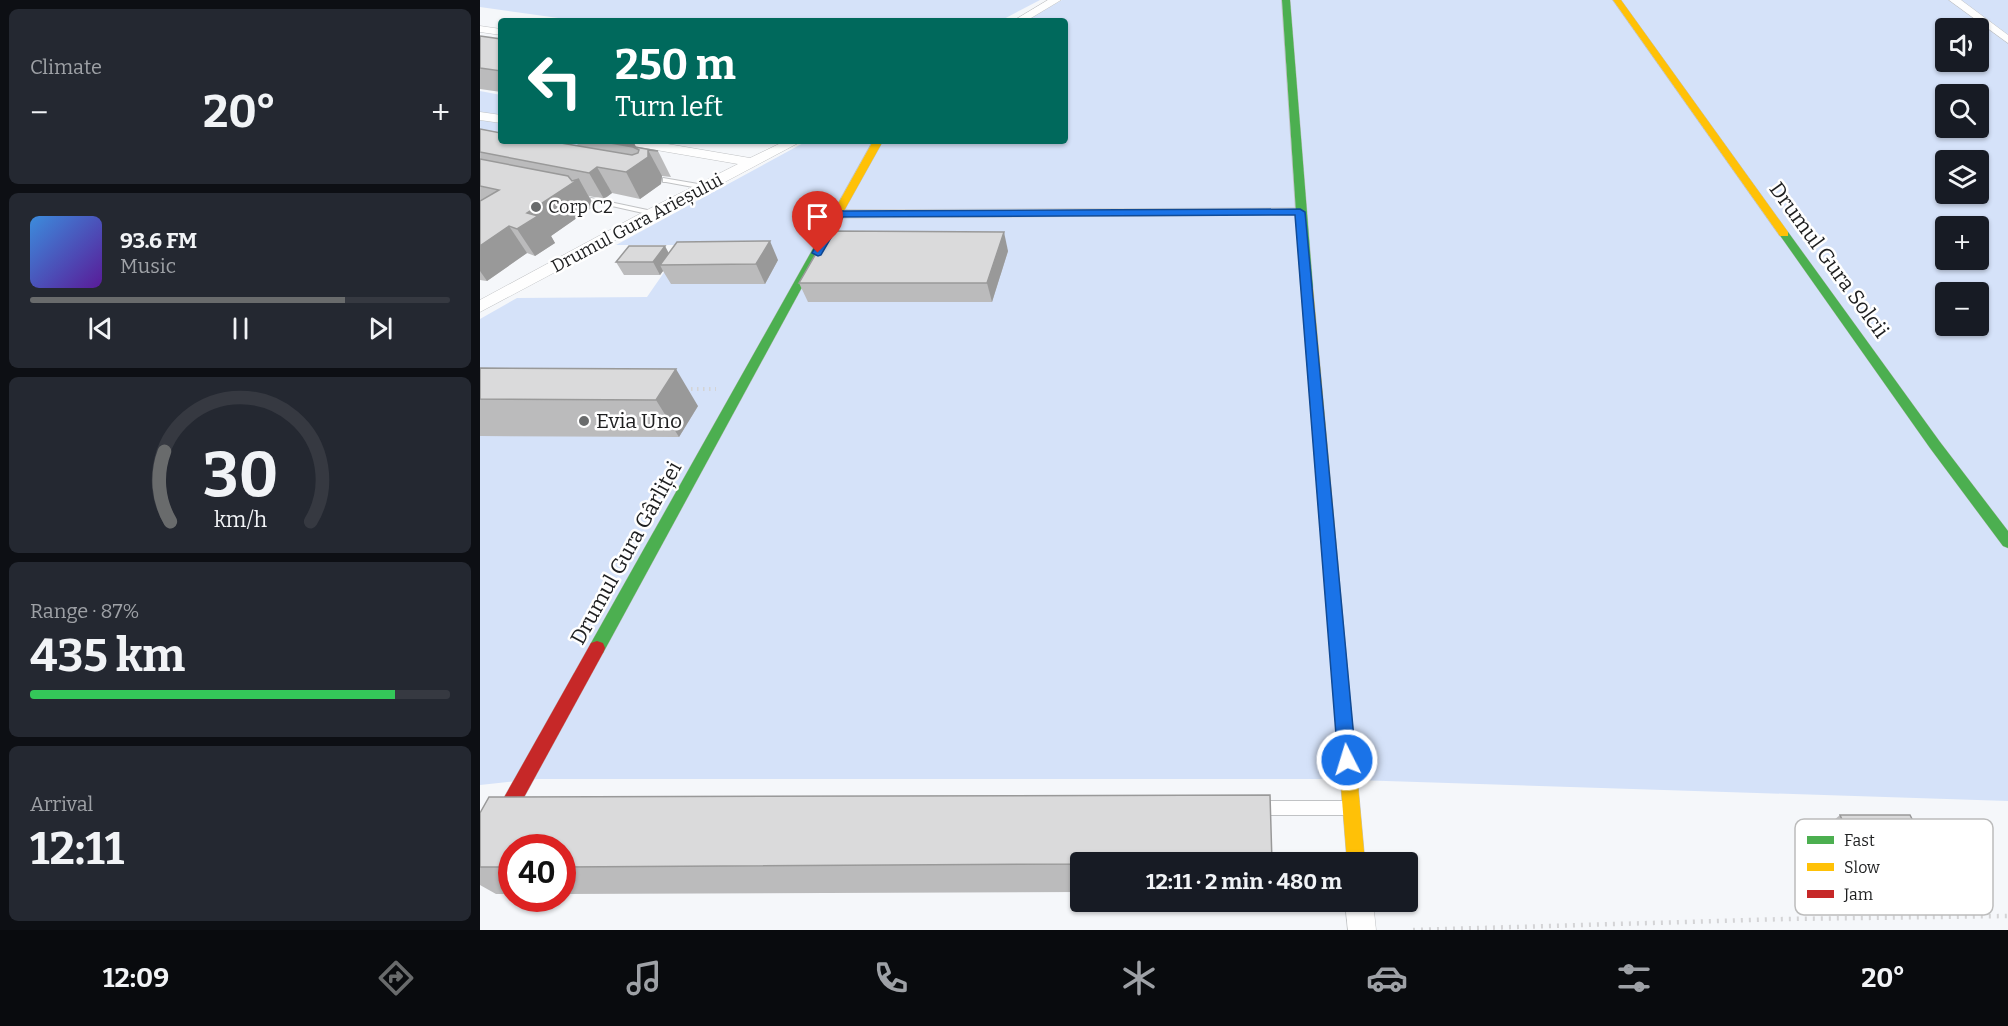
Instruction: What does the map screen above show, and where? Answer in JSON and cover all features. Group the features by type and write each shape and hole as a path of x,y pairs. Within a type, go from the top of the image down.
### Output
{"street":[{"path":"1023,18 1056,0"},
{"path":"1286,0 1300,212 1355,852"},
{"name":"Drumul Gura Solcii","path":"1617,0 1935,445 2008,542"},
{"path":"1954,0 2008,40"},
{"path":"480,29 498,32"},
{"path":"480,116 498,119"},
{"path":"644,144 753,163"},
{"name":"Drumul Gura Arieșului","path":"480,307 652,213 789,144"},
{"name":"Drumul Gura Gârliței","path":"480,858 513,810 876,144"},
{"path":"839,214 1300,212"},
{"path":"480,291 501,296"},
{"path":"1360,912 1362,930"}],"lane":[{"path":"666,180 704,188"},
{"path":"589,200 652,213"},
{"path":"1244,808 1351,808"}],"path":[{"path":"682,389 741,390"},
{"path":"1413,930 1786,919 2008,916"}],"shaded area":[{"path":"480,0 1040,0 1006,18 559,18 480,7"},
{"path":"1062,0 2008,0 2008,801 1324,779 537,779 480,785 480,319 517,298 647,297 683,245 616,245 801,144 1068,144 1068,18 1029,18"},
{"path":"480,91 498,94 498,141 480,138"},
{"path":"515,144 596,144 574,154"}],"building":[{"path":"480,36 498,39 498,71 480,68"},
{"path":"480,129 498,132 498,144 567,144 632,155 638,153 639,150 633,147 617,144 658,151 648,150 648,157 626,172 597,167 589,173 480,152"},
{"path":"480,159 568,176 572,181 579,179 527,213 538,216 517,229 509,226 480,246 480,201 499,190 480,186"},
{"path":"829,231 1004,232 987,283 799,283"},
{"path":"770,241 756,264 660,265 677,242"},
{"path":"629,246 665,246 653,262 616,262"},
{"path":"480,368 676,369 656,400 480,399"},
{"path":"1270,795 1272,852 1070,852 1070,864 576,867 576,834 498,834 498,867 480,867 480,813 489,797"},
{"path":"1840,815 1910,815 1912,819 1842,819"}],"traffic: fast":[{"path":"1286,0 1307,288"},
{"path":"1784,234 1935,445 2008,542"},
{"path":"597,648 820,245"}],"traffic: slow":[{"path":"1617,0 1784,234"},
{"path":"820,245 876,144"},
{"path":"1307,288 1355,852"}],"traffic: jam":[{"path":"480,858 597,648"}],"place":[{"name":"Corp C2","path":"536,207"},
{"name":"Evia Uno","path":"584,421"}],"route":[{"path":"818,253 839,214 1300,212 1347,760"}]}
